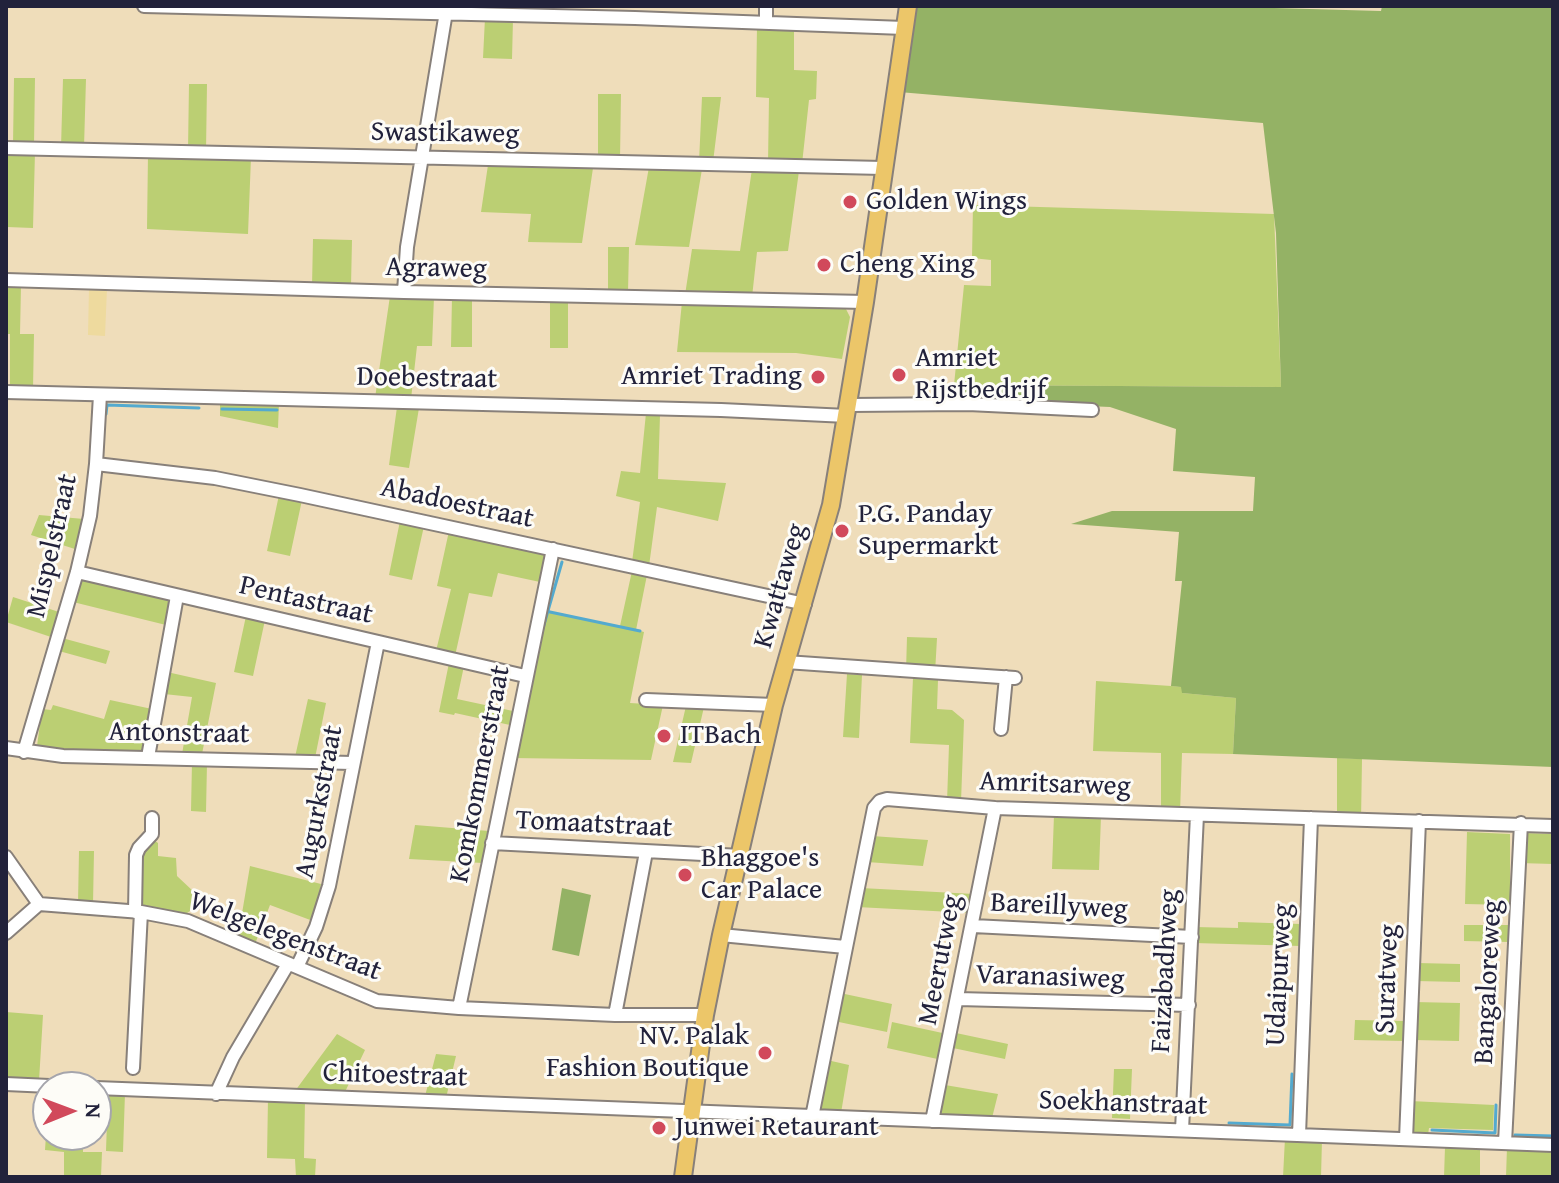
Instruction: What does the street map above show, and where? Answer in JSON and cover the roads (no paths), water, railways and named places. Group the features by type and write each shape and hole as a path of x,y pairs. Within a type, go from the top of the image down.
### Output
{"main road":[{"name":"Kwattaweg","path":"683,1177 705,1015 721,935 774,705 831,505 865,302 908,6"}],"street":[{"path":"144,6 446,10 904,28"},
{"path":"766,6 766,23"},
{"path":"404,292 407,247 446,10"},
{"name":"Swastikaweg","path":"6,148 883,168"},
{"name":"Agraweg","path":"6,280 865,302"},
{"name":"Doebestraat","path":"6,392 721,410 848,411 968,404 1092,410"},
{"name":"Mispelstraat","path":"24,752 77,572 90,516 100,395"},
{"name":"Abadoestraat","path":"96,464 229,481 805,604"},
{"name":"Komkommerstraat","path":"459,1008 553,549"},
{"name":"Pentastraat","path":"77,572 525,676"},
{"path":"148,757 177,596"},
{"name":"Augurkstraat","path":"216,1094 233,1057 316,927 329,886 378,642"},
{"path":"786,662 1011,677 1001,729"},
{"path":"646,700 774,705"},
{"name":"Antonstraat","path":"6,748 63,756 352,763"},
{"name":"Amritsarweg","path":"812,1117 874,808 880,801 887,799 995,808 1553,826"},
{"name":"Meerutweg","path":"932,1121 995,808"},
{"name":"Faizabadhweg","path":"1182,1130 1197,815"},
{"path":"133,1068 138,912 136,855 152,834 152,818"},
{"name":"Udaipurweg","path":"1299,1135 1311,818"},
{"name":"Suratweg","path":"1406,1139 1419,821"},
{"name":"Bangaloreweg","path":"1505,1143 1521,823"},
{"name":"Tomaatstraat","path":"492,843 741,856"},
{"path":"615,1015 646,852"},
{"path":"6,857 39,904 6,933"},
{"name":"Welgelegenstraat","path":"39,904 138,912 188,921 377,1001 615,1015 705,1015"},
{"name":"Bareillyweg","path":"973,926 1192,937"},
{"path":"721,935 845,947"},
{"name":"Varanasiweg","path":"958,999 1189,1005"},
{"path":"6,1084 32,1085"},
{"name":"Chitoestraat","path":"112,1089 692,1111"},
{"name":"Soekhanstraat","path":"692,1111 1553,1145"}],"waterway":[{"path":"106,414 107,405 199,408"},
{"path":"222,409 277,410"},
{"path":"541,635 562,562"},
{"path":"550,612 640,631"},
{"path":"1229,1123 1290,1125 1292,1074"},
{"path":"1432,1130 1495,1133 1496,1105"},
{"path":"1515,1135 1553,1136"}],"place":[{"name":"Golden Wings","path":"850,202"},
{"name":"Cheng Xing","path":"824,265"},
{"name":"Amriet Rijstbedrijf","path":"899,375"},
{"name":"Amriet Trading","path":"818,377"},
{"name":"P.G. Panday Supermarkt","path":"842,531"},
{"name":"ITBach","path":"664,736"},
{"name":"Bhaggoe's Car Palace","path":"685,875"},
{"name":"NV. Palak Fashion Boutique","path":"765,1053"},
{"name":"Junwei Retaurant","path":"659,1128"}]}
